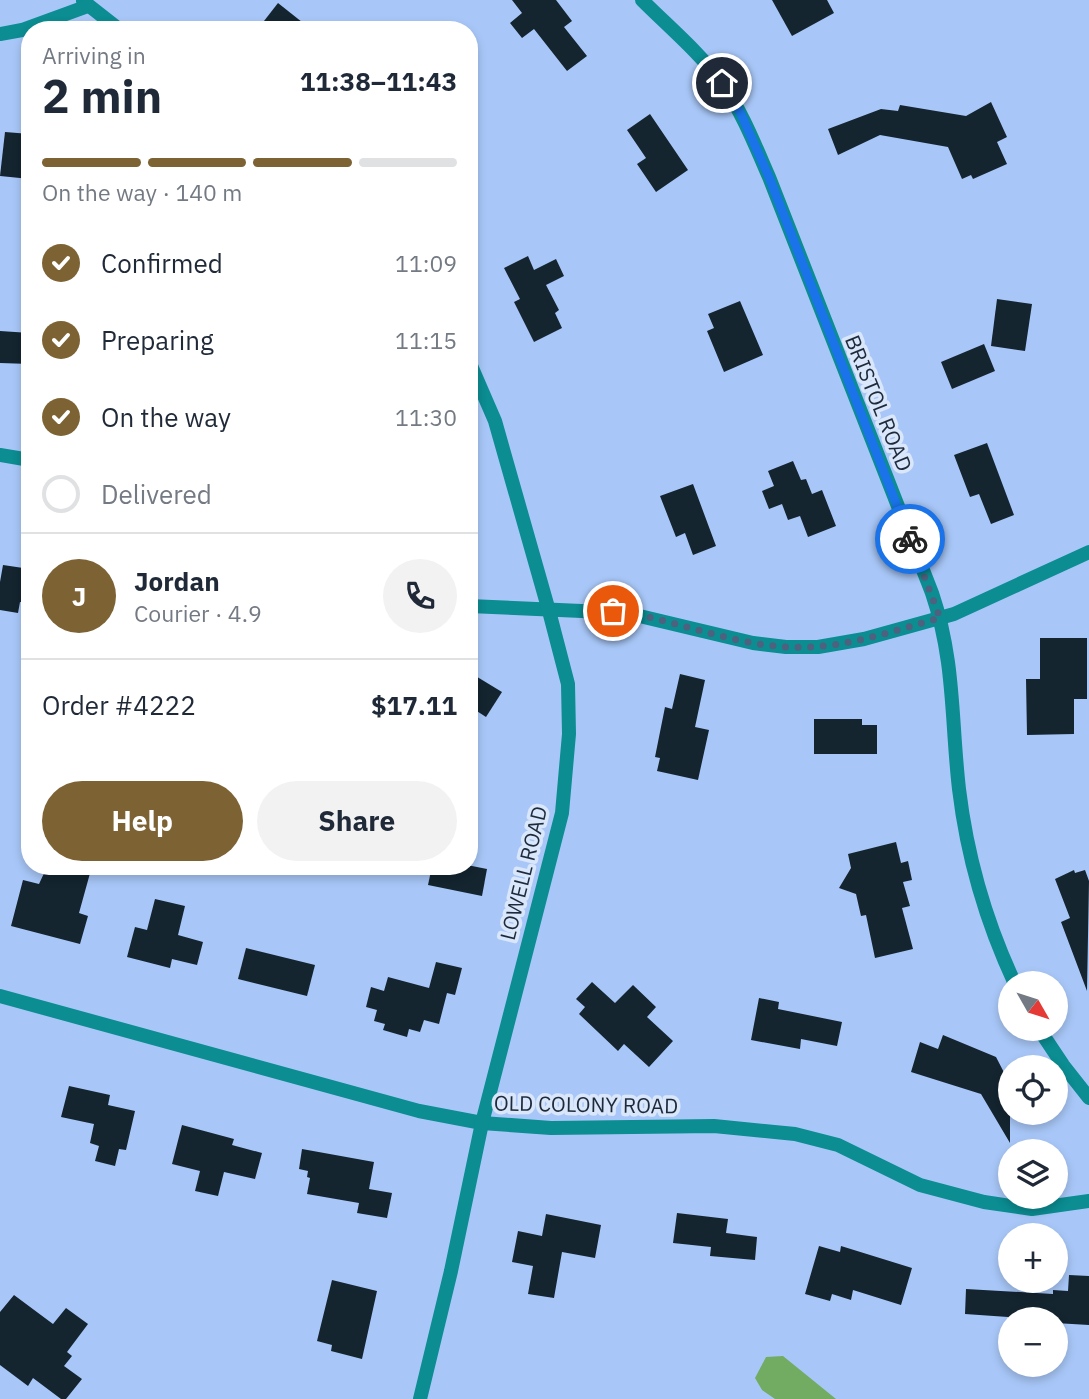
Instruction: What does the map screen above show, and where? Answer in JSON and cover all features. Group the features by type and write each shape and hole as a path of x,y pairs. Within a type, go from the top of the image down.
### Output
{"street":[{"name":"BRISTOL ROAD","path":"642,0 707,65 729,94 746,125 774,189 926,578 940,618 951,671 959,789 969,849 989,922 1010,971"},
{"path":"43,21 85,3 108,21"},
{"path":"0,34 21,30"},
{"name":"LOWELL ROAD","path":"420,1399 451,1271 482,1123 562,813 569,734 568,684 495,421 478,382"},
{"path":"0,455 21,458"},
{"path":"478,607 627,612 753,643 802,648 864,639 940,618 976,605 1089,552"},
{"name":"OLD COLONY ROAD","path":"0,996 419,1111 482,1123 551,1128 714,1126 795,1134 838,1145 920,1185 984,1202 1032,1209 1089,1201"},
{"path":"1047,1041 1089,1098"}],"green space":[{"path":"783,1356 836,1399 775,1399 762,1390 755,1378 766,1357"}],"building":[{"path":"512,0 556,0 572,21 564,27 587,56 567,71 534,29 522,38 510,23 522,13"},
{"path":"772,0 827,0 834,13 792,36"},
{"path":"278,3 301,21 264,21"},
{"path":"991,102 1007,137 997,142 1007,164 973,179 971,175 962,179 948,147 880,135 838,155 828,129 881,109 898,111 900,105 966,116"},
{"path":"650,114 688,170 656,192 637,164 646,158 627,130"},
{"path":"5,132 21,133 21,178 0,176"},
{"path":"528,256 534,270 556,259 564,276 546,285 559,310 555,313 562,328 534,342 514,302 520,299 504,268"},
{"path":"997,299 1032,304 1025,351 991,346"},
{"path":"740,301 763,355 724,372 707,331 714,328 708,314"},
{"path":"0,331 21,332 21,364 0,363"},
{"path":"984,344 995,371 952,389 941,362"},
{"path":"987,443 1014,515 991,524 979,494 970,497 954,455"},
{"path":"793,461 801,480 806,479 812,494 822,490 836,526 808,537 800,516 788,520 782,504 769,509 762,491 774,486 768,471"},
{"path":"693,484 716,546 693,555 685,533 676,537 660,496"},
{"path":"3,565 21,568 21,602 18,613 0,610"},
{"path":"1040,638 1087,638 1087,699 1074,699 1074,734 1027,735 1026,679 1040,679"},
{"path":"680,674 705,680 695,727 709,730 698,780 657,771 660,758 655,757 665,707 672,709"},
{"path":"478,677 502,692 486,717 478,712"},
{"path":"814,719 862,719 862,725 877,725 877,754 814,754"},
{"path":"896,842 901,863 908,861 912,880 903,882 910,906 902,908 913,949 875,958 866,915 861,916 856,894 839,888 851,868 848,854"},
{"path":"478,867 487,869 482,896 428,885 430,875 478,875"},
{"path":"1074,870 1075,873 1085,870 1089,881 1087,991 1061,922 1070,918 1055,879"},
{"path":"43,875 90,875 79,913 88,916 80,944 11,926 23,880 39,884"},
{"path":"155,899 185,906 178,935 203,942 197,965 172,959 170,968 127,957 135,927 147,930"},
{"path":"246,948 315,965 307,996 238,979"},
{"path":"436,962 462,968 455,995 447,993 439,1024 424,1020 420,1032 409,1029 407,1037 383,1030 385,1024 374,1021 377,1010 366,1007 371,987 384,991 388,977 429,988"},
{"path":"592,982 615,1003 633,985 656,1007 647,1017 673,1041 649,1067 624,1044 618,1051 579,1014 585,1007 576,999"},
{"path":"759,998 779,1002 778,1009 842,1022 837,1046 801,1039 800,1049 751,1040"},
{"path":"943,1035 996,1057 998,1123 981,1094 911,1072 920,1042 938,1049"},
{"path":"69,1086 110,1095 108,1105 135,1111 126,1150 119,1149 115,1166 95,1161 99,1146 90,1143 94,1124 61,1117"},
{"path":"182,1125 234,1139 232,1145 262,1153 255,1179 224,1172 218,1196 195,1191 200,1171 172,1164"},
{"path":"999,1125 1010,1125 1010,1139"},
{"path":"302,1149 374,1162 369,1189 392,1193 387,1218 357,1213 359,1203 307,1194 310,1178 307,1177 308,1171 299,1169"},
{"path":"677,1213 728,1219 726,1233 757,1237 755,1260 710,1256 711,1247 673,1243"},
{"path":"546,1214 601,1225 595,1258 562,1252 554,1298 528,1294 533,1266 512,1262 518,1231 542,1236"},
{"path":"819,1246 840,1252 841,1246 912,1268 901,1305 853,1290 851,1300 832,1294 830,1301 805,1294"},
{"path":"1069,1275 1089,1276 1089,1325 1068,1324 1068,1307 998,1307 998,1316 965,1314 966,1289 998,1291 998,1293 1053,1294 1068,1291"},
{"path":"332,1280 377,1291 362,1359 331,1351 332,1345 317,1341"},
{"path":"14,1295 53,1324 66,1308 88,1324 67,1352 72,1356 64,1366 82,1379 66,1399 61,1399 33,1378 28,1386 0,1365 0,1312"}],"way so far":[{"path":"613,611 770,646 818,647 864,639 940,618 910,539"}],"route":[{"path":"722,83 741,114 769,177 910,539"}]}
